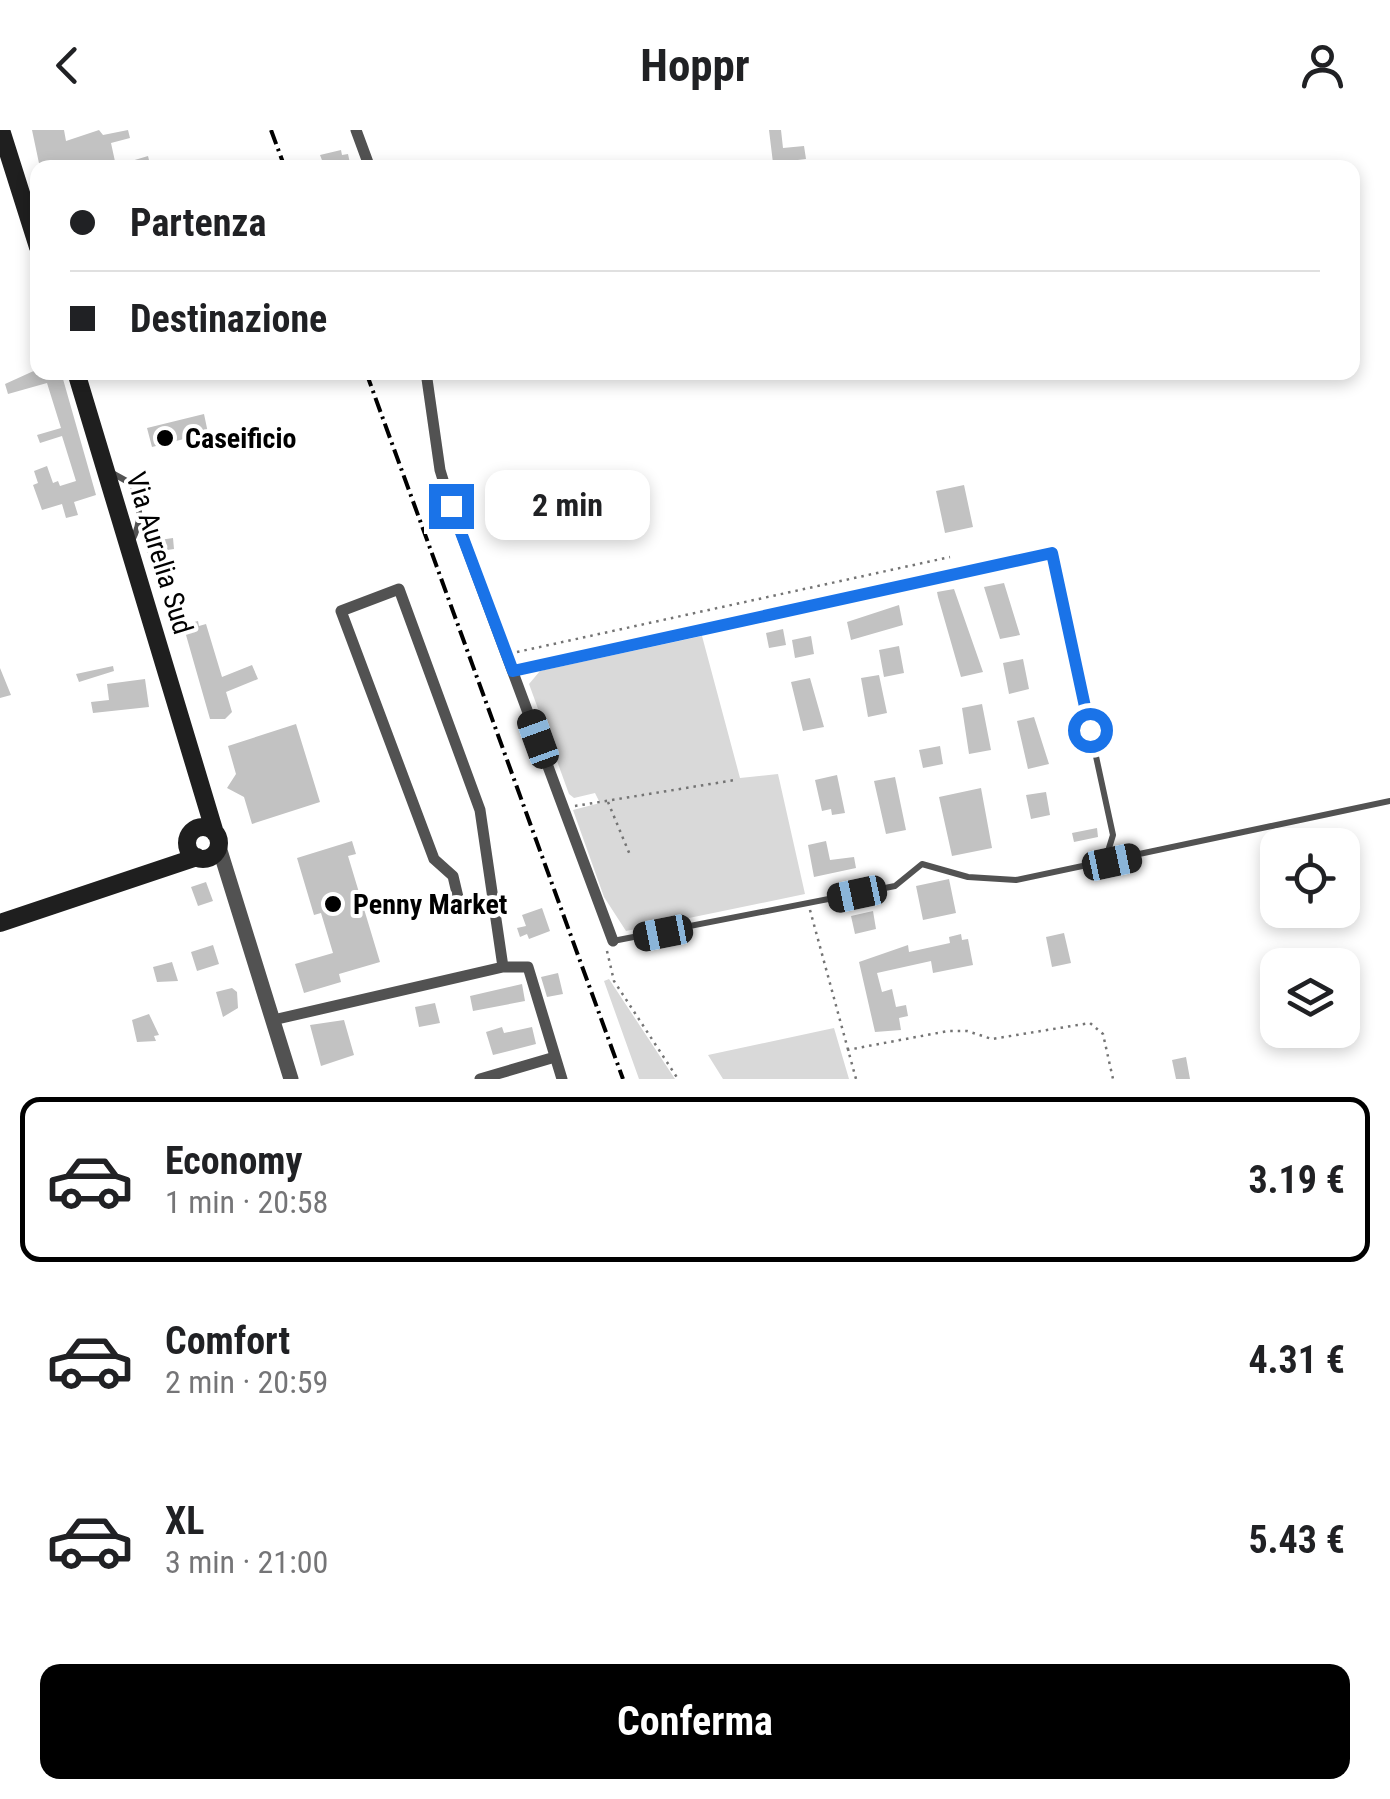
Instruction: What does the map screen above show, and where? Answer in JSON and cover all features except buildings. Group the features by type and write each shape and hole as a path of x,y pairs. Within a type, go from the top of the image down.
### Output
{"main road":[{"path":"2,130 30,221"},
{"name":"Via Aurelia Sud","path":"78,380 217,838"},
{"name":"Via Aurelia Sud","path":"191,835 198,813 192,749"},
{"path":"0,923 149,876 200,858 212,855 217,838 203,827 191,835 174,858 149,876"},
{"path":"191,835 200,858"}],"street":[{"path":"357,130 367,160"},
{"path":"427,380 440,470 612,941"},
{"path":"492,906 461,910 453,876 434,859 340,611 399,589 480,810 503,968"},
{"name":"Via Aurelia Sud","path":"217,838 291,1079"},
{"path":"200,858 232,883"},
{"path":"273,1020 503,968 528,967 562,1079"},
{"path":"480,1079 554,1057"}],"lane":[{"path":"513,671 1052,553 1113,836 1109,848 1112,862"},
{"path":"612,941 895,886 908,871 922,864 968,877 1016,880 1390,801"}],"path":[{"path":"507,654 950,558"},
{"path":"564,808 735,780"},
{"path":"608,800 630,854"},
{"path":"808,904 856,1079"},
{"path":"612,941 606,956 610,972 678,1079"},
{"path":"847,1050 948,1031 967,1030 992,1038 1090,1023 1103,1034 1114,1079"}],"shaded area":[{"path":"702,636 740,778 778,774 805,894 626,931 604,897 573,810 600,803 595,793 574,798 569,794 529,684 540,671"},
{"path":"609,979 675,1079 639,1079 604,981"},
{"path":"834,1028 849,1079 723,1079 708,1055"}],"railway":[{"path":"271,130 282,160"},
{"path":"369,380 623,1079"}],"place":[{"name":"Caseificio","path":"165,438"},
{"name":"Penny Market","path":"333,904"}],"route":[{"path":"451,506 513,671 1052,553 1090,730"}]}
